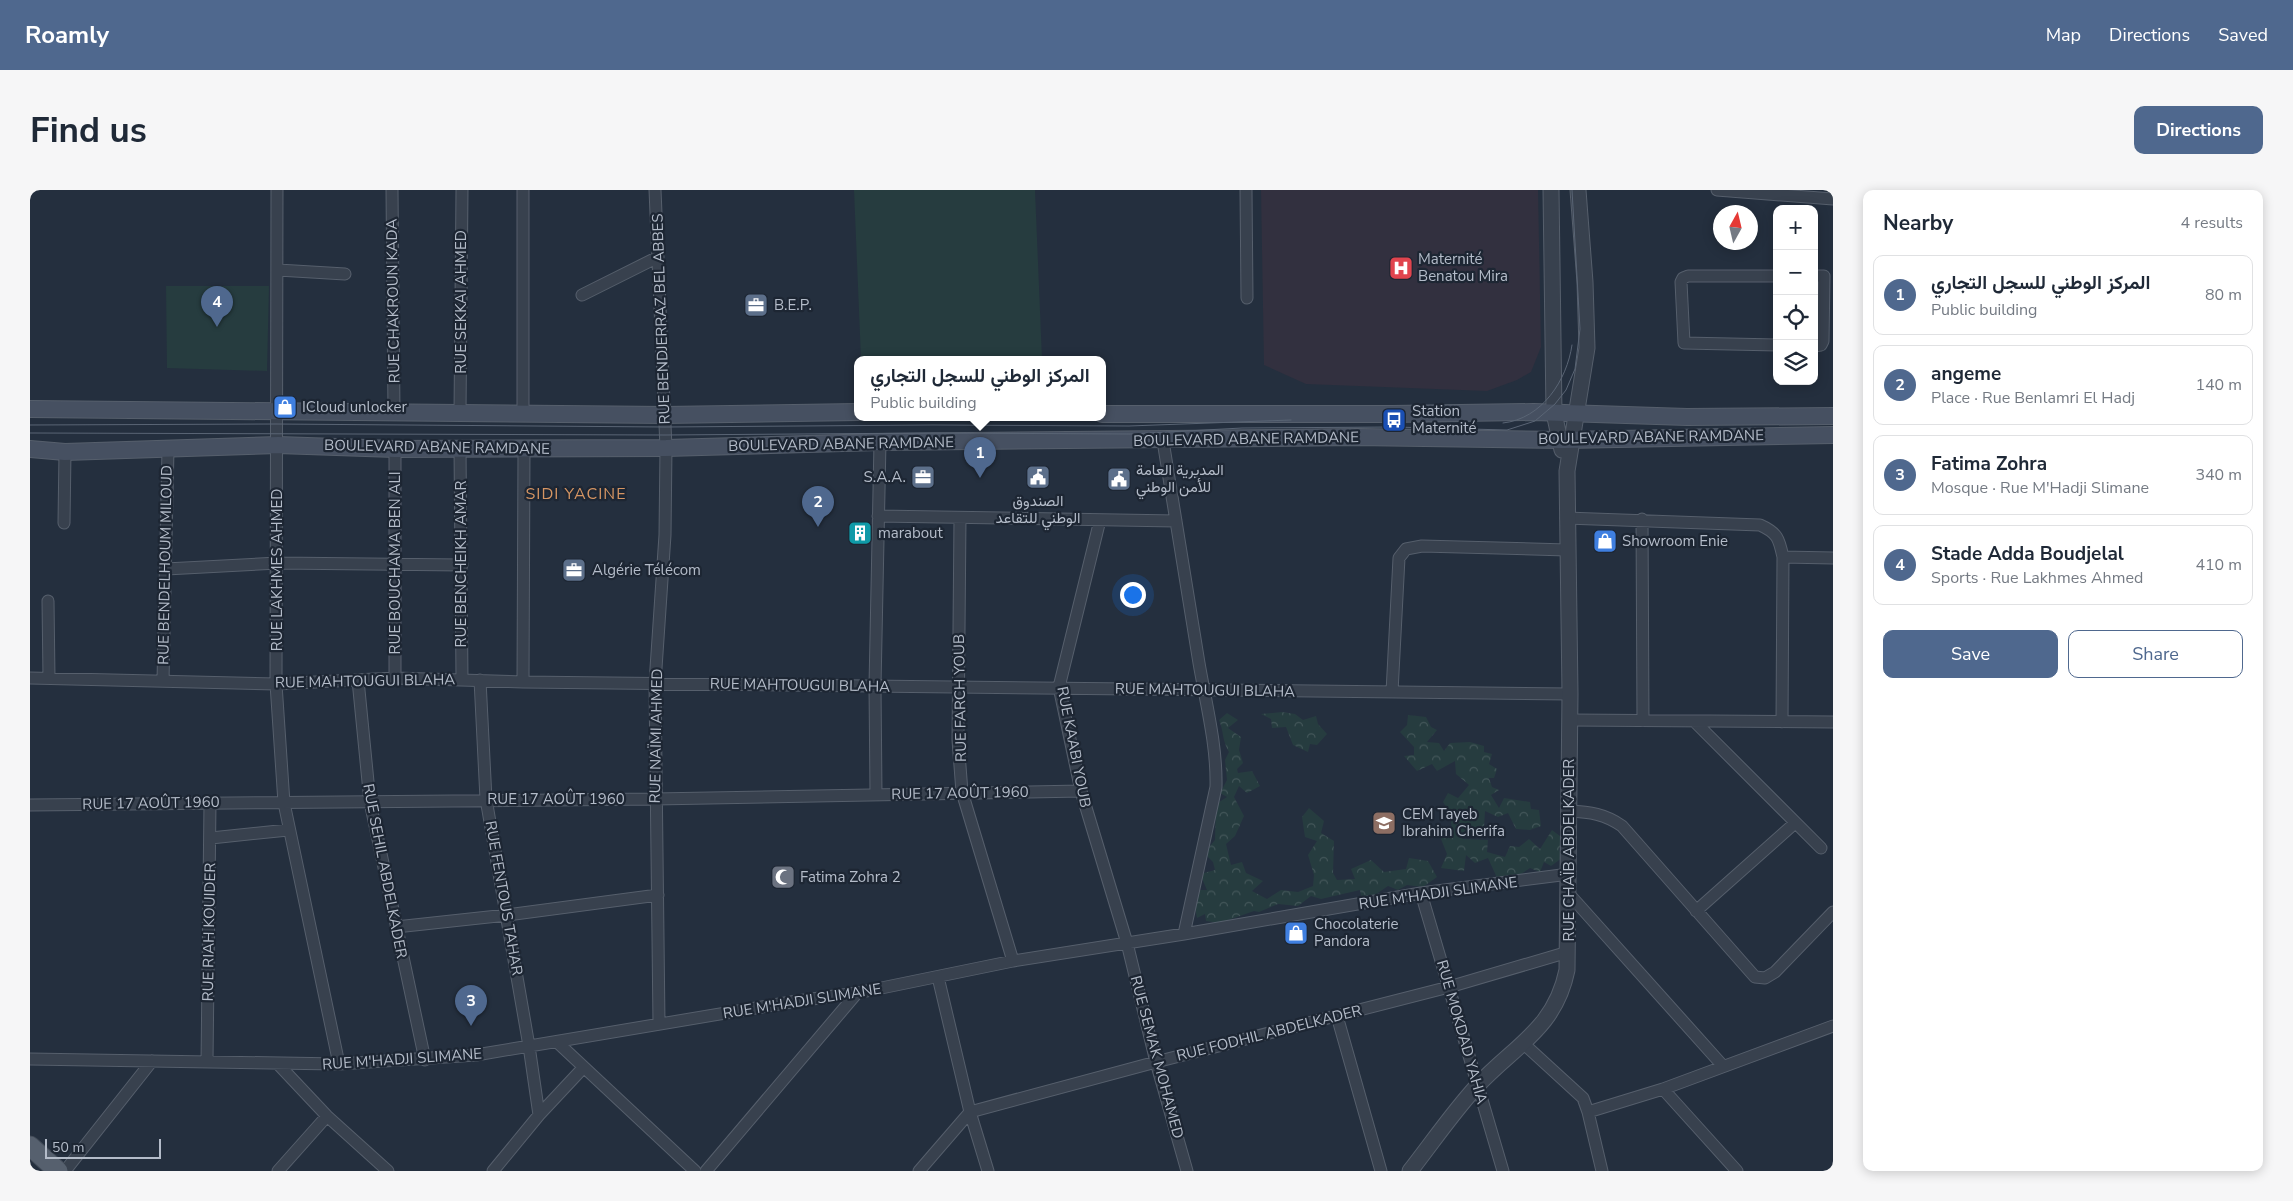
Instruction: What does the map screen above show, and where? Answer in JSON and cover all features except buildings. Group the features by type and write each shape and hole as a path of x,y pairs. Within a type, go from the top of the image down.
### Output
{"main road":[{"path":"30,409 664,415 854,412"},
{"name":"BOULEVARD ABANE RAMDANE","path":"1106,414 1577,413 1687,417 1833,416"},
{"name":"BOULEVARD ABANE RAMDANE","path":"30,449 65,452 278,445 395,449 666,448 880,442 1357,437 1566,440 1833,435"},
{"path":"30,1146 58,1171"}],"street":[{"name":"RUE LAKHMES AHMED","path":"277,190 278,563 276,684 284,804 339,1064"},
{"name":"RUE CHAKROUN KADA","path":"392,190 394,413"},
{"name":"RUE SEKKAI AHMED","path":"460,413 462,190"},
{"path":"523,190 523,414"},
{"name":"RUE BENDJERRAZ BEL ABBES","path":"655,190 666,448"},
{"path":"1246,190 1247,298"},
{"name":"RUE CHAÏB ABDELKADER","path":"1410,1171 1477,1086 1524,1044 1555,1008 1563,990 1567,970 1570,694 1566,518 1567,471 1566,440 1554,413 1551,190"},
{"path":"1566,440 1577,413 1587,348 1578,190"},
{"path":"1717,190 1833,199"},
{"path":"582,295 658,257"},
{"path":"278,270 345,274"},
{"path":"1773,276 1688,276 1683,278 1681,282 1684,342 1773,345"},
{"path":"1818,345 1821,345 1823,341 1824,276"},
{"path":"1163,440 1215,749 1216,787 1184,934"},
{"path":"876,794 875,686 880,442"},
{"name":"RUE BENCHEIKH AMAR","path":"460,448 462,679"},
{"path":"523,682 524,448"},
{"name":"RUE NAÏMI AHMED","path":"659,1024 655,684 665,535 666,448"},
{"name":"RUE BENDELHOUM MILOUD","path":"163,681 168,449"},
{"name":"RUE BOUCHAMA BEN ALI","path":"394,678 395,449"},
{"path":"64,522 65,452"},
{"path":"878,516 1176,521"},
{"name":"RUE FARCH YOUB","path":"960,518 958,740 962,792 1013,961"},
{"path":"1566,518 1642,519 1760,526 1772,531 1779,540 1783,557 1782,722"},
{"path":"1642,519 1643,721"},
{"name":"RUE KAABI YOUB","path":"1100,520 1059,687 1081,792 1127,943"},
{"path":"1392,692 1399,558 1406,549 1422,546 1567,550"},
{"path":"1783,557 1833,558"},
{"path":"166,569 278,563 462,566"},
{"path":"48,600 49,678"},
{"name":"RUE MAHTOUGUI BLAHA","path":"30,678 276,684 394,678 655,684 1570,694"},
{"name":"RUE SEHIL ABDELKADER","path":"358,680 370,802 425,1060"},
{"name":"RUE FENTOUS TAHAR","path":"480,680 486,799 529,1046 539,1115"},
{"path":"1570,720 1833,722"},
{"path":"1694,721 1821,848"},
{"name":"RUE 17 AOÛT 1960","path":"30,804 210,802 284,804 486,799 655,799 962,792 1081,792"},
{"name":"RUE RIAH KOUIDER","path":"207,1062 210,802"},
{"path":"1569,811 1595,813 1610,817 1622,826 1755,977 1765,978 1775,972 1833,912"},
{"path":"1696,911 1795,823"},
{"path":"210,838 288,830"},
{"name":"RUE M'HADJI SLIMANE","path":"30,1059 339,1064 425,1060 476,1055 797,1000 857,993 1013,961 1421,893 1569,874"},
{"name":"RUE MOKDAD YAHIA","path":"1421,893 1502,1171"},
{"path":"1569,894 1722,1066"},
{"path":"396,927 507,915 658,895"},
{"name":"RUE SEMAK MOHAMED","path":"1127,943 1156,1062 1187,1171"},
{"name":"RUE FODHIL ABDELKADER","path":"970,1112 1449,987 1568,952"},
{"path":"938,977 970,1112 988,1171"},
{"path":"706,1171 857,993"},
{"path":"1337,1016 1381,1171"},
{"path":"1588,1112 1663,1090 1722,1066 1833,1026"},
{"path":"556,1042 694,1171"},
{"path":"1524,1044 1578,1092 1588,1112 1602,1171"},
{"path":"65,1171 152,1061"},
{"path":"278,1064 327,1116 388,1171"},
{"path":"493,1171 539,1115 583,1068"},
{"path":"1663,1090 1737,1171"},
{"path":"919,1171 970,1112"},
{"path":"278,1171 327,1116"}],"shaded area":[{"name":"Maternité Benatou Mira","path":"1261,190 1538,190 1541,347 1531,372 1517,380 1487,391 1306,384 1264,365"}],"green space":[{"path":"854,190 1035,190 1042,356 861,356"},
{"path":"166,286 269,286 267,371 167,368"},
{"path":"1282,712 1295,714 1303,720 1316,716 1318,724 1327,734 1317,745 1310,744 1308,752 1293,745 1286,727 1272,728 1271,719 1261,714"},
{"path":"1227,713 1238,720 1228,728 1241,737 1239,750 1243,763 1237,769 1238,773 1252,771 1260,786 1247,793 1239,786 1234,797 1244,816 1235,836 1226,844 1231,865 1242,862 1246,873 1263,881 1252,891 1267,899 1281,890 1298,892 1313,886 1314,875 1308,855 1317,841 1305,837 1302,817 1309,808 1324,821 1321,833 1334,841 1333,873 1337,880 1355,879 1351,869 1371,860 1384,872 1406,869 1409,858 1428,861 1437,877 1423,887 1407,885 1398,890 1388,886 1372,897 1361,896 1360,890 1321,899 1311,896 1298,906 1278,904 1259,912 1254,911 1220,923 1206,921 1205,914 1197,918 1194,903 1199,890 1207,890 1200,874 1215,870 1213,862 1204,853 1215,840 1216,804 1227,797 1220,793 1227,780 1225,760 1229,752 1219,720"},
{"path":"1408,715 1426,717 1431,727 1437,730 1427,742 1439,743 1444,751 1450,743 1470,742 1484,746 1484,752 1492,754 1489,764 1497,769 1494,778 1489,778 1492,787 1499,790 1491,795 1499,808 1504,798 1530,802 1531,809 1539,810 1541,826 1530,830 1516,829 1508,813 1498,817 1485,811 1484,828 1467,830 1458,835 1463,839 1488,840 1487,852 1505,857 1510,846 1519,847 1529,839 1540,849 1552,830 1564,839 1559,849 1562,858 1551,866 1544,862 1540,872 1530,868 1515,878 1498,880 1488,858 1475,863 1466,855 1464,871 1441,868 1447,854 1439,834 1452,830 1450,813 1443,802 1448,793 1458,798 1469,785 1456,774 1455,761 1437,771 1432,764 1417,771 1404,756 1414,755 1414,747 1400,732 1407,725"}],"tram line":[{"path":"30,433 665,435 1130,434 1242,428 1394,427 1507,430 1535,421 1555,404 1566,390 1575,369 1580,329 1572,190"},
{"path":"1503,423 1517,420 1530,414 1550,396 1565,371 1572,345"},
{"path":"30,425 1129,426 1291,420"}],"place":[{"name":"Maternité Benatou Mira","path":"1401,268"},
{"name":"B.E.P.","path":"756,305"},
{"name":"Stade Adda Boudjelal","path":"217,327"},
{"name":"ICloud unlocker","path":"285,407"},
{"name":"Station Maternité","path":"1394,420"},
{"name":"S.A.A.","path":"923,477"},
{"name":"الصندوق الوطني للتقاعد","path":"1038,477"},
{"name":"المركز الوطني للسجل التجاري","path":"980,478"},
{"name":"المديرية العامة للأمن الوطني","path":"1119,479"},
{"name":"angeme","path":"818,527"},
{"name":"marabout","path":"860,533"},
{"name":"Showroom Enie","path":"1605,541"},
{"name":"Algérie Télécom","path":"574,570"},
{"name":"CEM Tayeb Ibrahim Cherifa","path":"1384,823"},
{"name":"Fatima Zohra 2","path":"783,877"},
{"name":"Chocolaterie Pandora","path":"1296,933"},
{"name":"Fatima Zohra","path":"471,1026"}],"district":[{"name":"SIDI YACINE","path":"576,493"}]}
